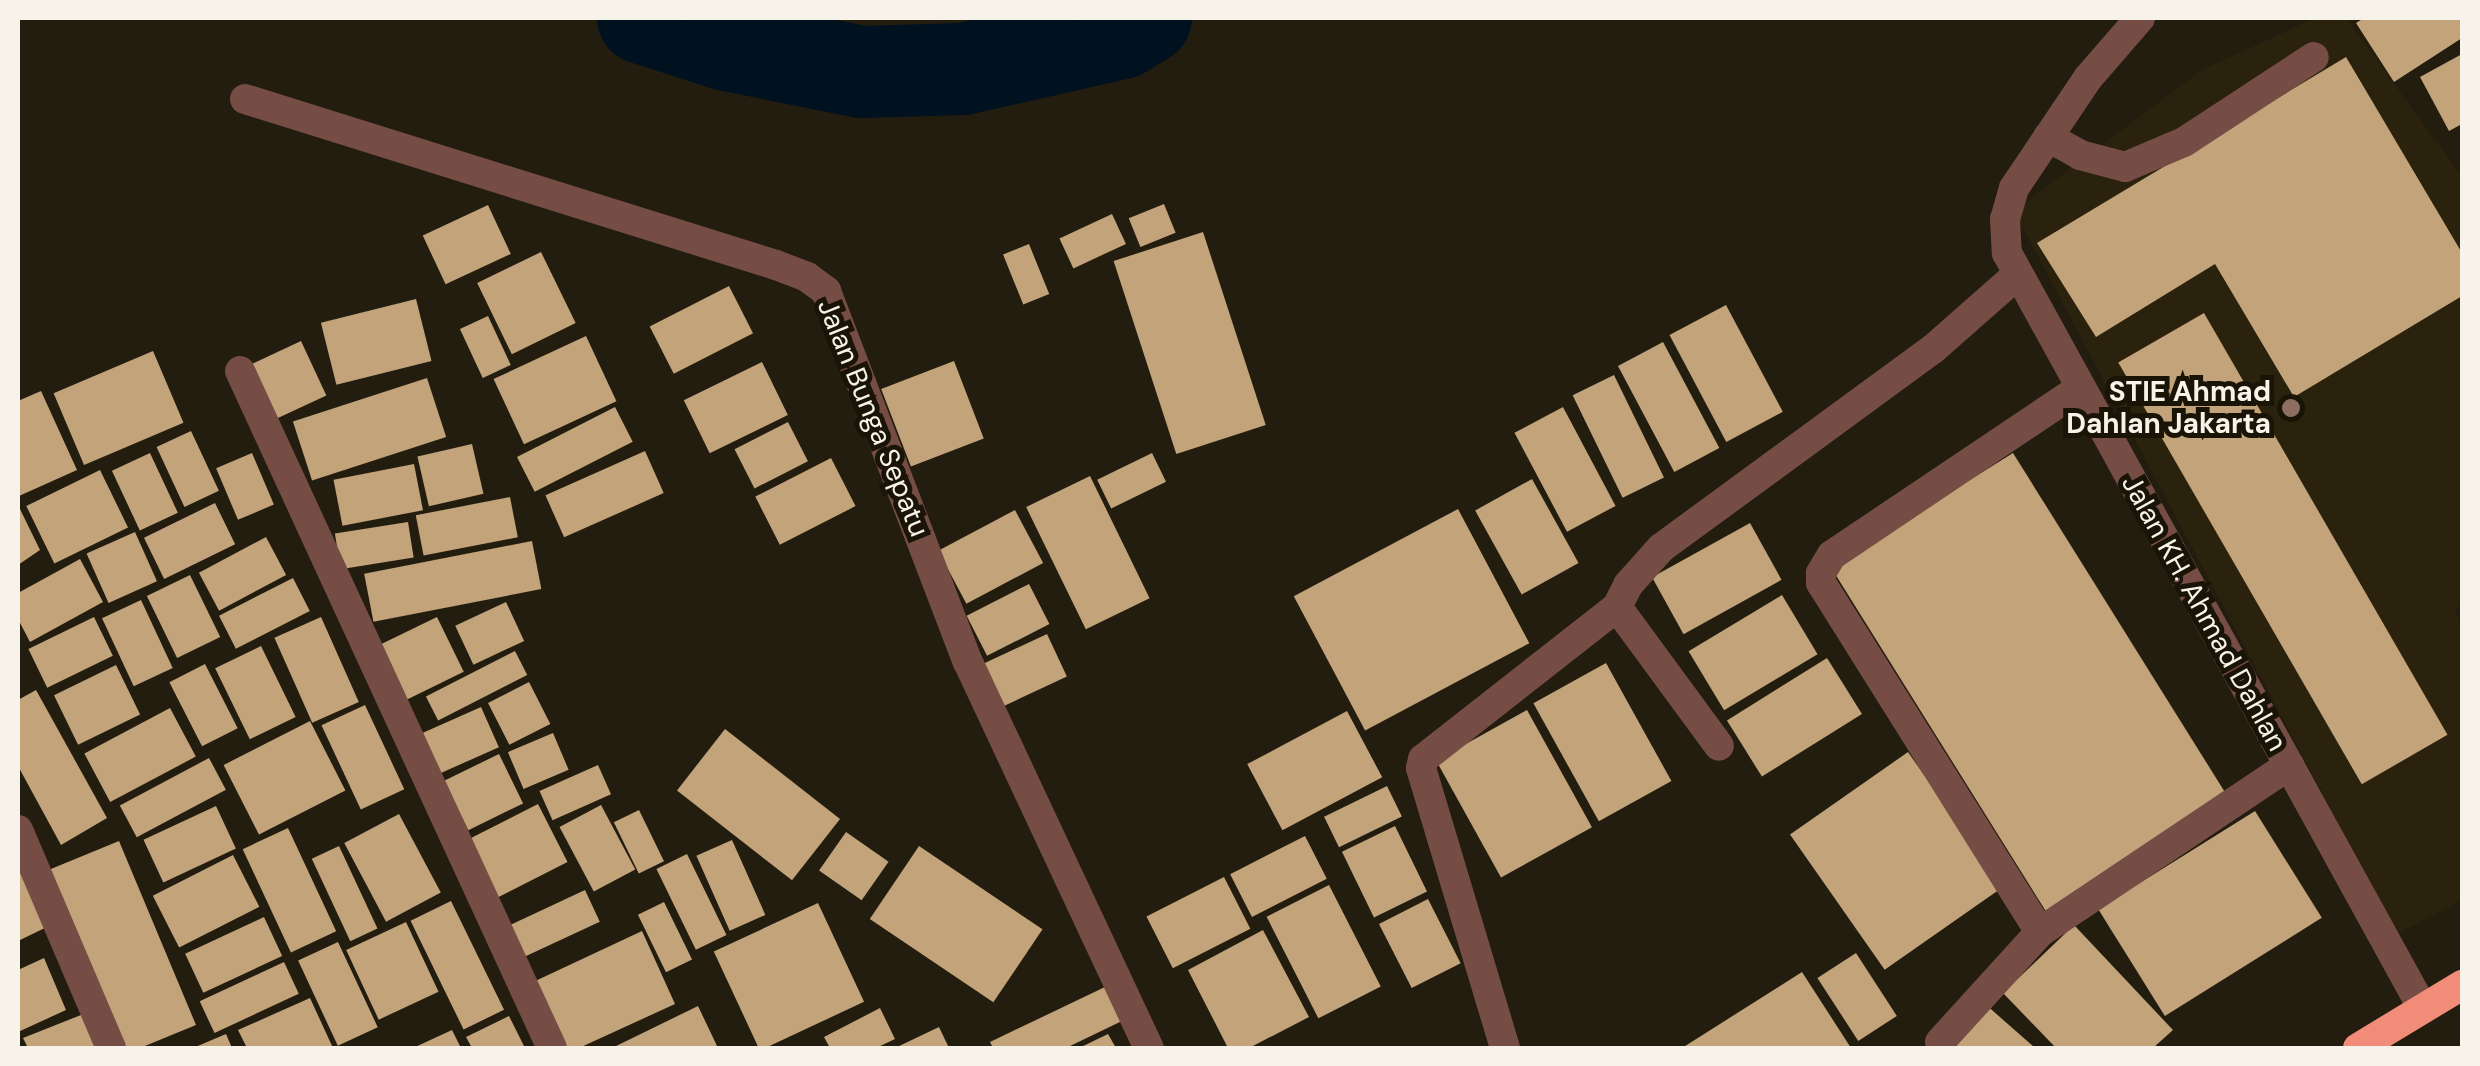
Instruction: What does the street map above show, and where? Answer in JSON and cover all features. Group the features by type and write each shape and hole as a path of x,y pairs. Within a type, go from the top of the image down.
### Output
{"highway":[{"path":"2358,1048 2462,985"}],"street":[{"name":"Jalan KH. Ahmad Dahlan","path":"2140,18 2088,78 2007,206 2007,253 2078,390 2422,1006"},
{"path":"2048,136 2080,154 2125,167 2184,142 2314,56"},
{"name":"Jalan Bunga Sepatu","path":"245,100 776,265 807,276 826,291 968,662 1149,1048"},
{"path":"1504,1048 1421,768 1423,759 1617,607 1628,585 1662,548 1933,349 2017,275"},
{"path":"240,372 552,1048"},
{"path":"2040,932 1821,583 1820,572 1832,555 2078,390"},
{"path":"1617,607 1719,746"},
{"path":"1940,1042 2040,932 2289,765"},
{"path":"18,830 111,1048"}],"shaded area":[{"name":"STIE Ahmad Dahlan Jakarta","path":"2315,18 2347,19 2462,177 2462,605 2455,611 2462,626 2462,900 2397,934 2014,211 2202,70"}],"building":[{"path":"2364,18 2462,18 2462,38 2394,82 2356,23"},
{"path":"2462,54 2462,124 2449,131 2420,77"},
{"path":"2346,57 2462,253 2462,296 2294,397 2215,264 2096,337 2037,243"},
{"path":"1164,204 1176,233 1140,247 1129,218"},
{"path":"488,205 511,254 446,284 423,235"},
{"path":"1112,214 1126,244 1073,268 1059,239"},
{"path":"1203,232 1266,425 1176,454 1114,261"},
{"path":"1029,244 1049,294 1023,305 1003,254"},
{"path":"541,252 576,323 512,354 477,283"},
{"path":"729,286 753,333 674,374 650,326"},
{"path":"416,299 431,361 336,385 321,323"},
{"path":"1726,305 1783,412 1726,442 1669,335"},
{"path":"2204,313 2448,735 2362,784 2118,363"},
{"path":"488,316 511,365 483,378 460,329"},
{"path":"586,336 616,401 524,444 494,379"},
{"path":"301,341 326,395 272,421 247,366"},
{"path":"1663,342 1719,448 1674,472 1618,366"},
{"path":"153,351 183,423 84,465 54,393"},
{"path":"954,361 984,438 911,466 881,389"},
{"path":"762,362 788,415 710,453 684,400"},
{"path":"1614,375 1664,477 1623,498 1573,395"},
{"path":"427,378 446,437 312,481 293,422"},
{"path":"41,391 77,470 19,496 18,401"},
{"path":"615,407 633,442 535,492 517,457"},
{"path":"1563,407 1616,506 1567,532 1514,433"},
{"path":"788,422 808,461 755,488 735,449"},
{"path":"191,431 219,491 184,507 157,447"},
{"path":"472,444 483,494 429,506 417,457"},
{"path":"645,451 664,493 564,537 545,495"},
{"path":"150,453 178,513 140,531 112,471"},
{"path":"252,453 274,505 238,520 216,468"},
{"path":"1152,453 1166,482 1111,509 1097,480"},
{"path":"2013,453 2229,798 2046,912 1831,567"},
{"path":"831,458 856,506 780,545 755,497"},
{"path":"414,464 423,510 342,526 334,480"},
{"path":"100,470 128,528 54,563 26,506"},
{"path":"1090,476 1150,598 1086,629 1026,507"},
{"path":"1532,479 1579,563 1522,594 1475,511"},
{"path":"510,497 518,537 424,556 416,515"},
{"path":"215,503 235,544 164,579 144,538"},
{"path":"18,505 40,550 18,565"},
{"path":"1458,509 1529,643 1365,731 1294,596"},
{"path":"1015,510 1043,563 966,604 938,551"},
{"path":"408,522 414,558 341,569 335,534"},
{"path":"1750,523 1782,580 1684,634 1652,577"},
{"path":"135,532 157,581 109,603 87,554"},
{"path":"266,537 286,575 219,611 199,573"},
{"path":"532,541 541,589 373,622 364,574"},
{"path":"80,559 103,602 30,642 18,619 18,593"},
{"path":"190,575 220,637 177,658 147,596"},
{"path":"293,578 310,611 236,649 219,616"},
{"path":"1029,584 1049,624 987,656 967,616"},
{"path":"1782,595 1818,654 1724,710 1689,651"},
{"path":"141,600 173,668 134,686 102,618"},
{"path":"506,602 524,641 473,665 455,626"},
{"path":"94,617 113,656 47,688 28,649"},
{"path":"321,617 359,702 312,723 274,638"},
{"path":"437,617 464,672 407,699 380,645"},
{"path":"1047,634 1067,677 996,710 976,667"},
{"path":"261,646 296,717 250,739 215,668"},
{"path":"515,651 527,675 438,720 426,696"},
{"path":"1827,658 1862,714 1762,777 1727,721"},
{"path":"1606,663 1671,781 1599,821 1533,703"},
{"path":"205,664 238,728 202,746 169,682"},
{"path":"116,665 140,714 78,745 54,695"},
{"path":"529,682 550,724 509,745 488,703"},
{"path":"36,690 107,818 61,845 18,766 18,700"},
{"path":"365,705 404,789 361,810 321,725"},
{"path":"481,707 499,747 436,775 418,735"},
{"path":"170,708 196,757 110,802 84,754"},
{"path":"1527,710 1592,827 1501,878 1436,760"},
{"path":"1347,711 1382,777 1282,830 1247,764"},
{"path":"310,721 345,790 259,835 224,765"},
{"path":"725,729 840,819 792,880 677,790"},
{"path":"553,733 569,770 524,789 508,752"},
{"path":"1908,752 2003,887 1885,970 1790,835"},
{"path":"499,754 523,803 468,830 444,781"},
{"path":"209,758 226,790 137,837 120,805"},
{"path":"598,765 611,794 553,820 540,791"},
{"path":"1387,786 1402,817 1339,847 1324,817"},
{"path":"538,804 568,862 497,898 468,840"},
{"path":"601,805 635,869 594,892 560,827"},
{"path":"216,806 236,849 163,882 143,840"},
{"path":"639,810 664,861 639,874 614,822"},
{"path":"2255,811 2322,918 2165,1016 2098,909"},
{"path":"399,814 441,893 386,922 344,843"},
{"path":"1395,826 1427,892 1374,917 1342,852"},
{"path":"288,828 336,931 291,952 243,849"},
{"path":"846,832 889,862 862,900 819,871"},
{"path":"1305,836 1327,879 1252,917 1230,874"},
{"path":"732,840 765,915 730,931 696,856"},
{"path":"119,841 196,1025 140,1048 120,1048 46,871"},
{"path":"339,846 377,928 350,941 312,859"},
{"path":"919,846 1043,929 993,1002 870,919"},
{"path":"687,854 726,935 696,950 656,869"},
{"path":"233,855 259,907 179,948 153,896"},
{"path":"18,856 51,925 18,941"},
{"path":"1224,877 1250,929 1173,968 1146,916"},
{"path":"1329,885 1381,987 1318,1018 1267,917"},
{"path":"585,890 600,922 522,958 507,926"},
{"path":"1428,899 1461,963 1412,988 1379,924"},
{"path":"451,901 504,1010 464,1029 411,921"},
{"path":"664,902 692,960 666,972 638,915"},
{"path":"818,903 864,1002 759,1048 714,952"},
{"path":"264,917 282,956 203,993 185,954"},
{"path":"406,922 439,992 379,1020 346,950"},
{"path":"2074,925 2173,1030 2153,1048 2056,1048 2003,993"},
{"path":"1263,930 1309,1017 1249,1048 1228,1048 1188,970"},
{"path":"642,931 675,1004 579,1048 562,1048 531,983"},
{"path":"338,942 378,1027 338,1046 298,961"},
{"path":"1856,953 1897,1016 1858,1041 1817,978"},
{"path":"44,958 66,1010 18,1032 18,970"},
{"path":"284,962 299,994 215,1033 200,1001"},
{"path":"1802,972 1851,1048 1682,1048"},
{"path":"1107,986 1124,1020 1066,1048 993,1048 990,1042"},
{"path":"310,998 333,1048 247,1048 238,1030"},
{"path":"1984,1003 2035,1048 1944,1048"},
{"path":"698,1006 718,1048 612,1048"},
{"path":"880,1008 895,1039 876,1048 830,1048 824,1037"},
{"path":"86,1013 100,1048 28,1048 23,1038"},
{"path":"509,1016 525,1048 472,1048 466,1037"},
{"path":"939,1027 949,1048 895,1048"},
{"path":"452,1030 461,1048 413,1048"},
{"path":"226,1034 232,1048 193,1048"},
{"path":"1108,1034 1116,1048 1079,1048"}],"waterway":[{"path":"643,18 727,45 862,72 963,69 1121,33 1146,18"}],"place":[{"name":"STIE Ahmad Dahlan Jakarta","path":"2291,408"}]}
